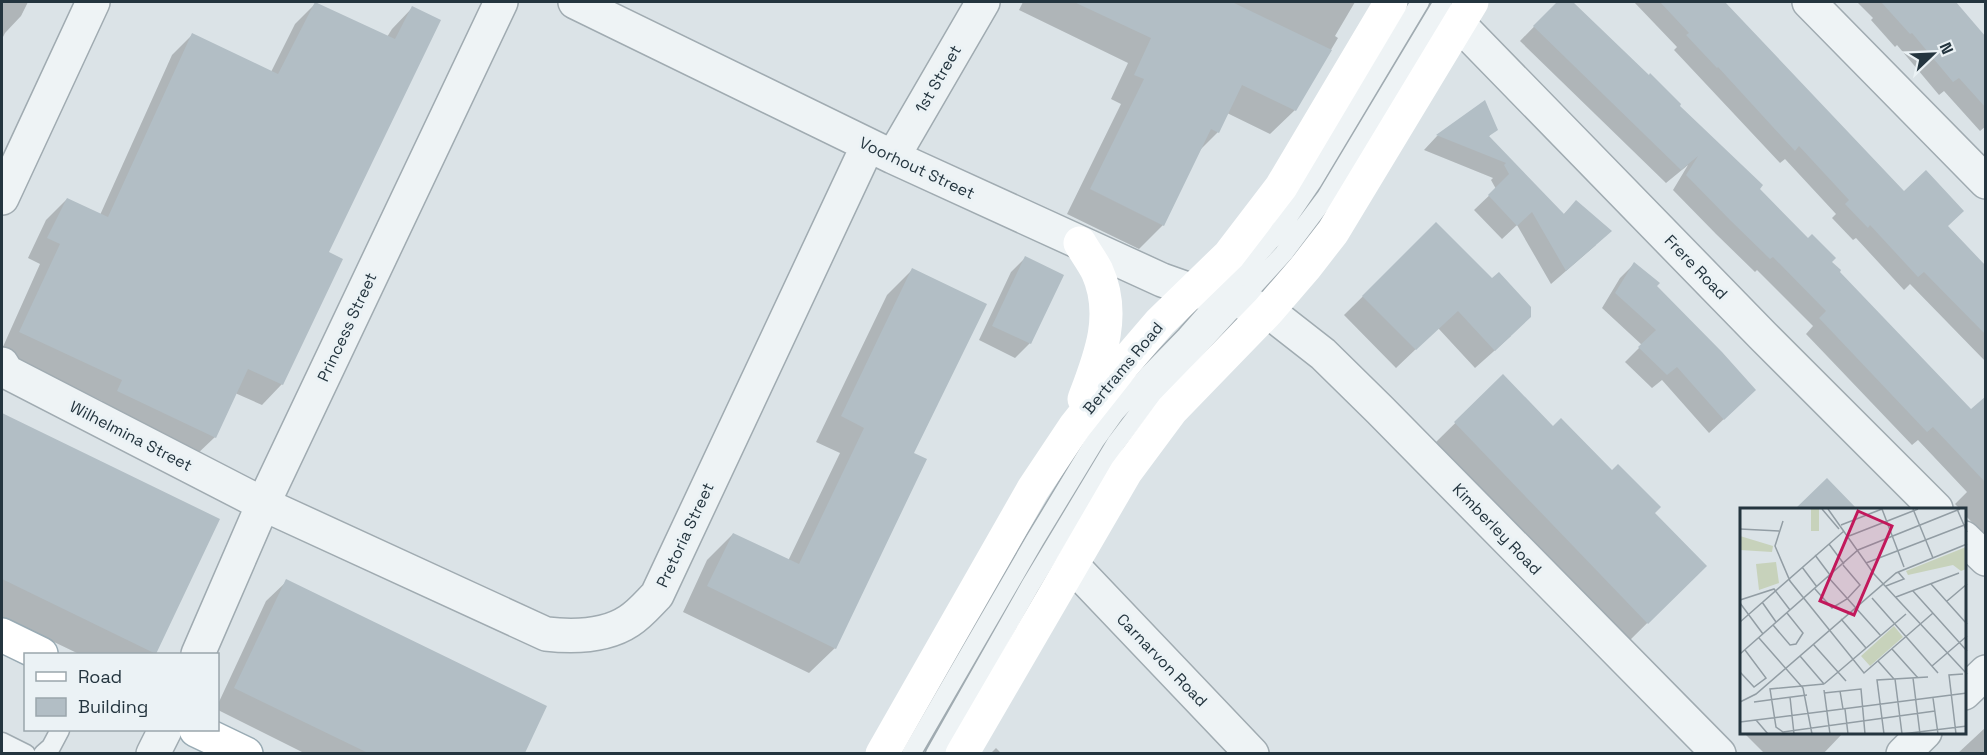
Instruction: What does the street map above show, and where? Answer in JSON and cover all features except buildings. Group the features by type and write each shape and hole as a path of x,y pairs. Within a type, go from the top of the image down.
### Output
{"main road":[{"name":"Bertrams Road","path":"962,753 1126,472 1172,410 1231,300 1228,255 1281,187 1391,2"},
{"name":"Bertrams Road","path":"882,753 1033,489 1075,426 1161,322 1231,300 1305,268 1339,222 1458,9"},
{"path":"1075,426 1096,367 1106,331 1107,312 1097,271 1080,243"},
{"path":"2,635 39,653"},
{"path":"200,731 246,753"}],"street":[{"path":"2,198 93,2"},
{"name":"Princess Street","path":"198,653 263,504 501,2"},
{"name":"Voorhout Street","path":"575,2 881,151 1080,243 1162,280 1231,300"},
{"name":"1st Street","path":"881,151 983,2"},
{"path":"1809,2 1986,182"},
{"name":"Frere Road","path":"1458,9 1763,336 1935,508"},
{"name":"Pretoria Street","path":"263,504 546,634 574,637 603,632 628,622 657,595 881,151"},
{"name":"Kimberley Road","path":"1231,300 1323,354 1719,753"},
{"name":"Wilhelmina Street","path":"2,364 8,372 263,504"},
{"path":"1966,539 1986,559"},
{"name":"Carnarvon Road","path":"1072,566 1252,753"},
{"path":"1966,692 1986,672"},
{"path":"153,753 164,731"},
{"path":"1903,753 1922,734"}],"lane":[{"path":"935,753 1030,586 1116,443 1231,300 1279,231 1313,181 1420,2"},
{"path":"911,753 1095,441 1115,413 1149,374 1231,300"},
{"path":"43,753 51,747 59,731"},
{"path":"2,742 26,753"}]}
